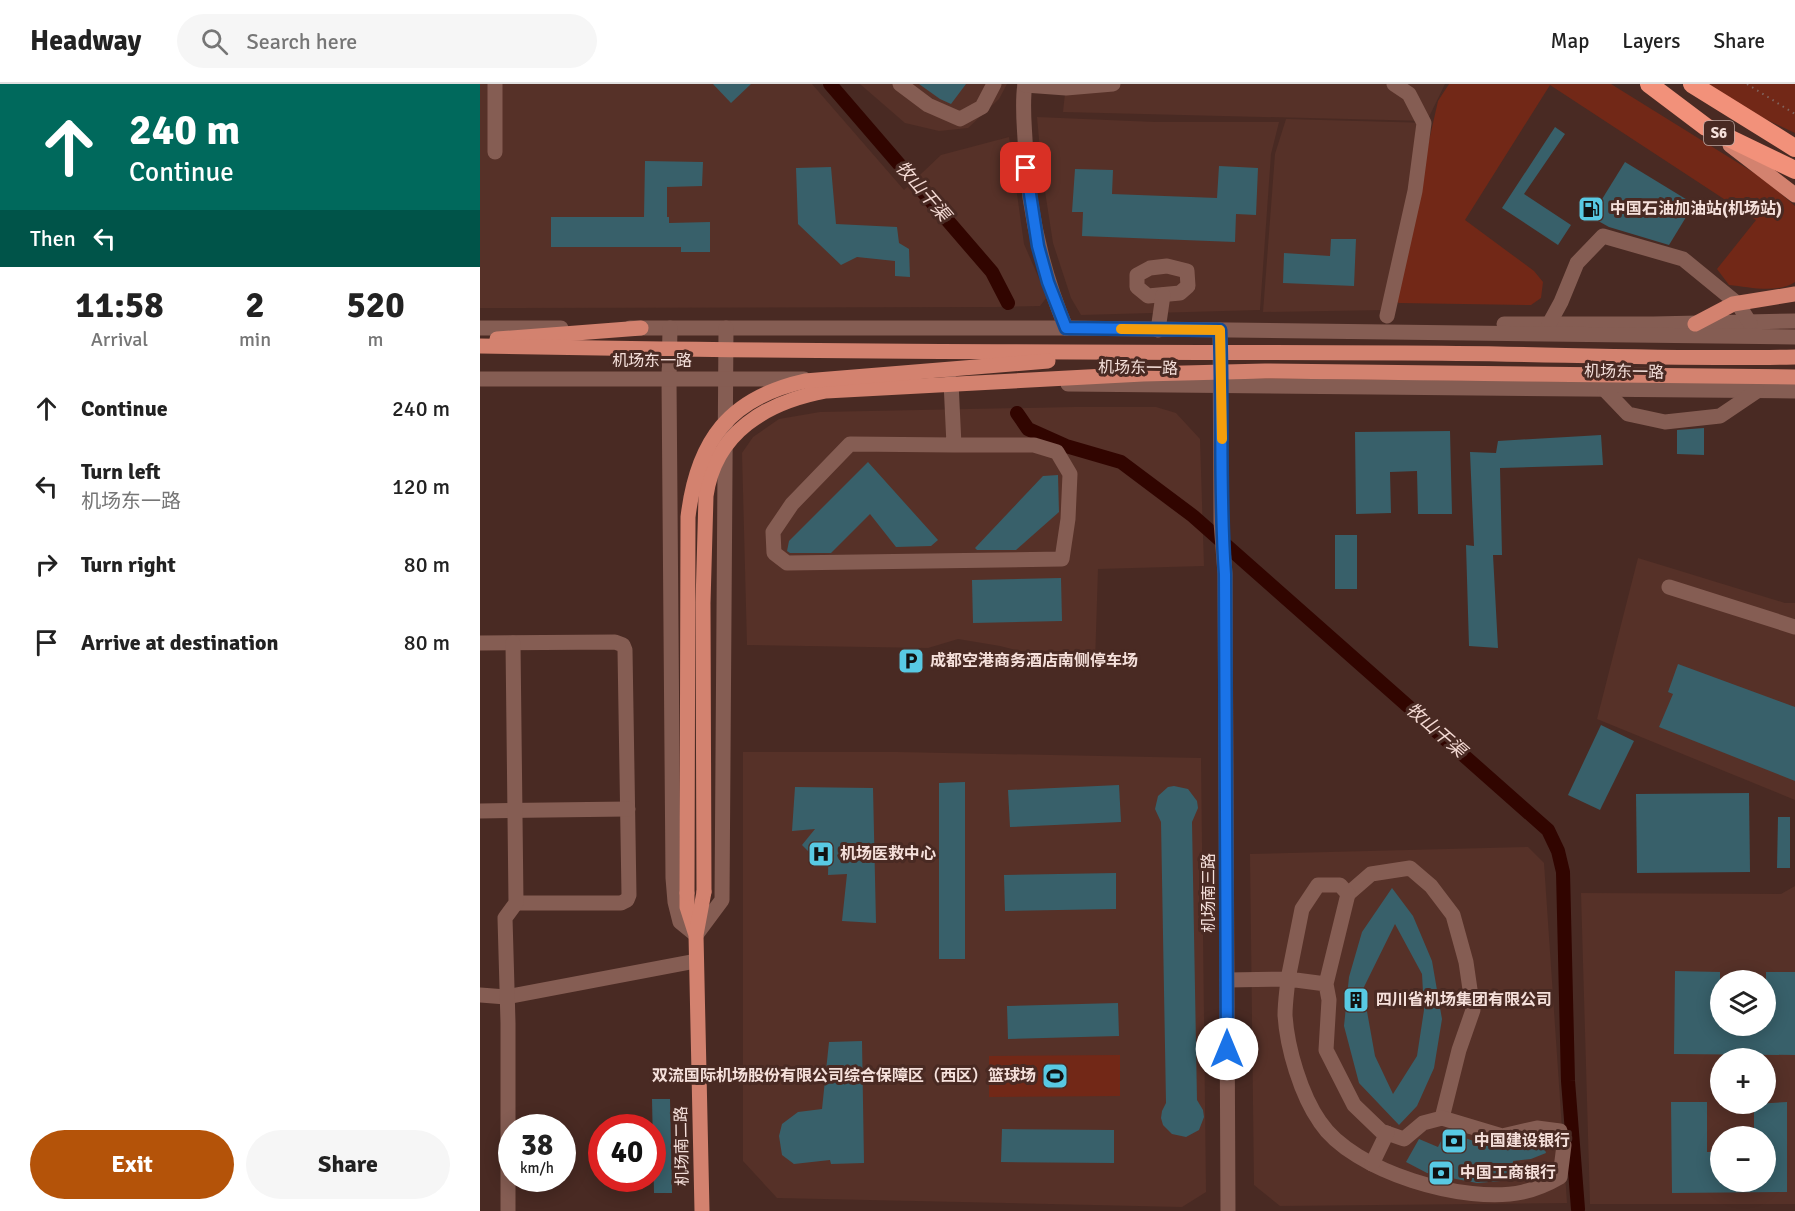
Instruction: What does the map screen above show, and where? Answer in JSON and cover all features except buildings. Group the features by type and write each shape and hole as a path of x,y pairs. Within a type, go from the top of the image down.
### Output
{"highway":[{"name":"S6","path":"1649,84 1706,127 1795,170"},
{"name":"S6","path":"1692,84 1795,148"}],"main road":[{"path":"1706,127 1795,195"},
{"path":"1695,324 1737,303 1795,294"},
{"path":"480,339 641,328"},
{"path":"480,346 784,352 1504,353 1719,358 1795,357"},
{"path":"696,935 687,907 688,517 696,471 709,445 721,428 757,397 781,387 805,381 1150,352"},
{"path":"696,935 704,892 703,603 706,496 708,483 720,456 741,428 762,411 787,400 826,391 1143,374 1312,371 1795,377"},
{"name":"机场南二路","path":"696,935 702,1211"}],"street":[{"path":"495,84 495,152"},
{"path":"900,84 928,105 960,118 982,107 994,84"},
{"path":"1066,328 1048,282 1038,246 1026,168 1023,106 1025,85 1066,88 1113,84"},
{"path":"1387,316 1415,191 1424,123 1409,94 1394,84"},
{"path":"1549,324 1577,263 1603,236 1683,259 1737,303 1750,323"},
{"path":"1158,330 1163,296"},
{"path":"1400,333 1456,326 1795,321"},
{"name":"机场东一路","path":"480,328 1066,328 1794,337"},
{"path":"670,328 673,878 680,922 696,935 722,900 726,328"},
{"name":"机场南三路","path":"1220,330 1221,522 1225,574 1228,1211"},
{"name":"机场东一路","path":"480,379 725,379 1222,387 1795,391"},
{"path":"951,382 954,444"},
{"path":"1605,390 1628,414 1665,422 1720,416 1757,391"},
{"path":"850,444 954,444 1034,445 1057,452 1070,474 1068,519 1062,559 787,563 774,553 773,532 792,504 850,444"},
{"path":"1669,587 1795,627"},
{"path":"480,643 615,642 622,645 625,650 629,895 627,900 621,903 516,903"},
{"path":"508,1211 508,1023 505,918 516,903 513,643"},
{"path":"480,811 628,809"},
{"path":"1348,894 1340,885 1318,885 1302,909 1288,979 1285,1015 1296,1075 1320,1123 1339,1144 1372,1164 1412,1182 1470,1195 1521,1193 1560,1177 1564,1145 1560,1131 1537,1128 1502,1136 1443,1118 1424,1123 1404,1139 1381,1131 1354,1105 1326,1050 1329,1000 1326,984 1348,894 1371,874 1410,868 1431,886 1453,915 1466,962 1473,1010 1459,1050 1443,1118"},
{"path":"480,995 506,997 696,961"},
{"path":"1227,980 1288,979 1326,984"},
{"path":"1372,1164 1387,1133"}],"path":[{"path":"1748,84 1795,114"}],"shaded area":[{"path":"480,84 812,84 904,190 941,155 1009,137 1024,244 1047,297 1040,306 995,307 480,308"},
{"path":"860,84 1007,84 999,99 968,128 939,131 905,123"},
{"path":"1066,84 1445,84 1427,121 1063,112"},
{"path":"1449,84 1611,84 1764,179 1795,206 1795,282 1788,286 1771,289 1729,285 1717,269 1756,220 1550,85 1465,220 1534,271 1543,282 1541,298 1531,305 1399,303 1393,300 1438,101"},
{"path":"1706,84 1795,84 1795,133 1761,117"},
{"path":"1037,117 1155,122 1279,122 1271,154 1260,310 1081,315 1071,298 1053,243 1042,172"},
{"path":"1286,119 1430,123 1386,310 1263,312 1275,154"},
{"path":"1156,407 1176,413 1200,439 1204,566 1098,569 1095,663 1055,660 1000,646 958,639 928,648 747,645 742,453 753,437 779,419 820,412"},
{"path":"1638,558 1785,603 1795,603 1795,800 1597,719"},
{"path":"743,752 898,752 1201,758 1206,1192 1182,1207 777,1198 743,1161"},
{"name":"四川省机场集团有限公司","path":"1528,847 1544,863 1567,1203 1280,1206 1254,1185 1250,854"},
{"path":"1795,886 1795,1204 1590,1204 1581,893 1781,894"},
{"name":"双流国际机场股份有限公司综合保障区（西区）篮球场","path":"1120,1055 1120,1096 989,1097 989,1056"}],"waterway":[{"name":"牧山干渠","path":"830,84 992,272 1008,303"},
{"name":"牧山干渠","path":"1017,413 1028,429 1066,446 1121,462 1193,516 1548,830 1558,851 1563,872 1568,1081 1578,1209"}],"slow traffic":[{"path":"1121,329 1220,330 1222,439"}],"place":[{"name":"中国石油加油站(机场站)","path":"1591,209"},
{"name":"成都空港商务酒店南侧停车场","path":"911,661"},
{"name":"机场医救中心","path":"821,854"},
{"name":"四川省机场集团有限公司","path":"1356,1000"},
{"name":"双流国际机场股份有限公司综合保障区（西区）篮球场","path":"1055,1076"},
{"name":"中国建设银行","path":"1454,1141"},
{"name":"中国工商银行","path":"1441,1173"}],"route":[{"path":"1026,168 1038,246 1054,300 1066,328 1220,330 1221,522 1225,574 1227,1049"}]}
